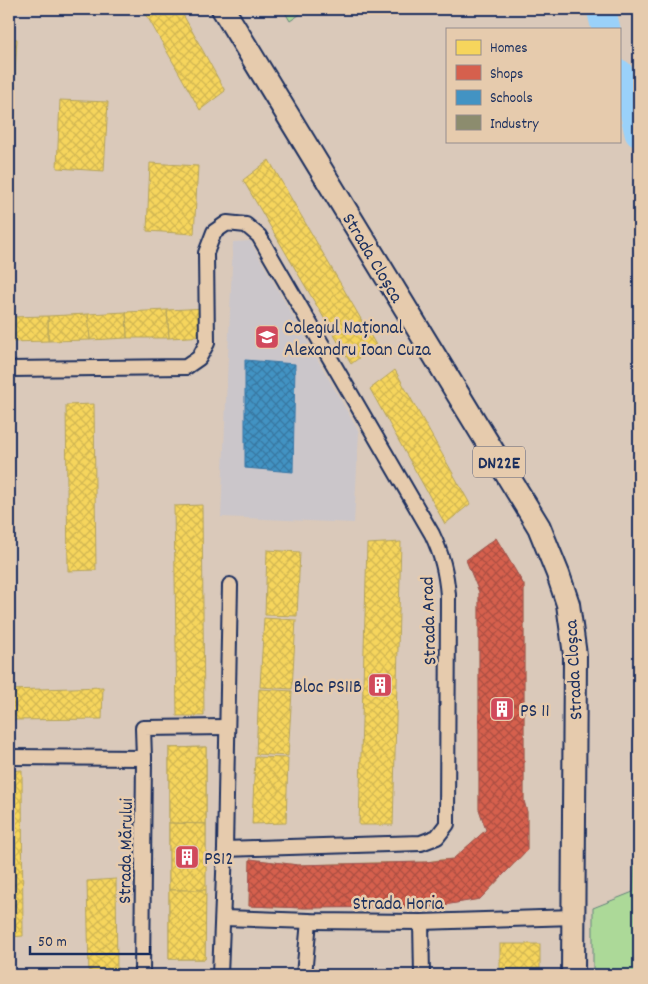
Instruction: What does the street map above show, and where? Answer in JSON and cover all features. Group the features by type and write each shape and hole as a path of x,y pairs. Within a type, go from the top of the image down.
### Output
{"main road":[{"name":"Strada Cloșca","path":"223,9 539,527 558,574 568,604 575,655 574,975"}],"street":[{"name":"Strada Arad","path":"9,369 186,368 199,358 207,343 206,254 214,232 227,223 246,225 258,236 427,525 440,551 448,595 447,824 437,836 421,843 225,849"},
{"path":"220,975 225,849 230,585"},
{"name":"Strada Mărului","path":"142,975 143,728 228,726"},
{"path":"9,756 144,758"},
{"name":"Strada Horia","path":"223,918 421,922 574,917"},
{"path":"304,975 309,921"},
{"path":"421,922 422,975"}],"shaded area":[{"name":"Colegiul Național Alexandru Ioan Cuza","path":"250,241 359,432 354,523 221,517 233,242"}],"green space":[{"path":"283,9 308,9 290,21"},
{"path":"639,763 639,975 593,975 593,908 633,892"}],"building: Homes":[{"path":"143,9 180,9 225,91 200,110"},
{"path":"9,38 17,39 13,107 9,107"},
{"path":"60,100 108,102 104,171 57,168"},
{"path":"269,160 376,345 351,364 243,180"},
{"path":"150,163 198,166 194,234 147,231"},
{"path":"208,308 209,336 169,338 167,310"},
{"path":"167,310 169,338 127,338 126,312"},
{"path":"126,312 127,338 90,340 88,314"},
{"path":"88,314 90,340 48,341 48,316"},
{"path":"48,316 48,341 9,342 9,317"},
{"path":"395,370 470,504 445,524 370,389"},
{"path":"94,404 96,570 68,571 66,405"},
{"path":"202,505 204,716 177,716 174,506"},
{"path":"496,538 524,585 524,609 479,607 479,592 466,560"},
{"name":"Bloc PS11B","path":"401,542 393,825 359,825 367,544"},
{"path":"267,550 300,552 297,616 265,615"},
{"path":"479,607 524,609 524,677 479,675"},
{"path":"264,618 296,620 292,689 260,687"},
{"path":"479,675 524,677 524,745 479,742"},
{"path":"103,687 102,719 9,720 9,690"},
{"path":"259,689 292,691 288,756 256,754"},
{"path":"479,742 524,745 524,801 527,812 479,809"},
{"name":"PS12","path":"206,747 205,959 169,959 169,748"},
{"path":"206,747 206,824 169,823 169,748"},
{"path":"255,757 288,758 286,823 252,824"},
{"path":"22,770 23,936 9,937 9,771"},
{"path":"479,809 527,812 527,850 504,874 470,844 486,830"},
{"path":"169,823 206,824 206,890 169,890"},
{"path":"470,844 504,874 480,899 441,905 439,860 453,859"},
{"path":"250,859 298,865 304,908 249,906"},
{"path":"439,860 441,905 433,907 373,907 370,863"},
{"path":"370,863 373,907 304,908 298,865"},
{"path":"116,879 117,975 89,975 87,881"},
{"path":"169,890 206,890 205,959 169,959"},
{"path":"500,944 540,944 540,969 500,969"}],"building: Shops":[{"name":"PS 11","path":"496,538 524,585 524,801 527,812 527,850 480,899 433,907 304,908 249,906 250,859 298,865 426,862 453,859 486,830 479,809 479,592 466,560"}],"building: Schools":[{"name":"Colegiul Național Alexandru Ioan Cuza","path":"245,360 295,364 293,472 245,468"}],"building: Industry":[{"path":"168,973 201,973 201,975 168,975"}],"waterway":[{"path":"601,9 606,28"},
{"path":"620,76 630,94 639,133"}],"place":[{"name":"Colegiul Național Alexandru Ioan Cuza","path":"267,337"},
{"name":"Bloc PS11B","path":"380,685"},
{"name":"PS 11","path":"502,709"},
{"name":"PS12","path":"187,857"}]}
